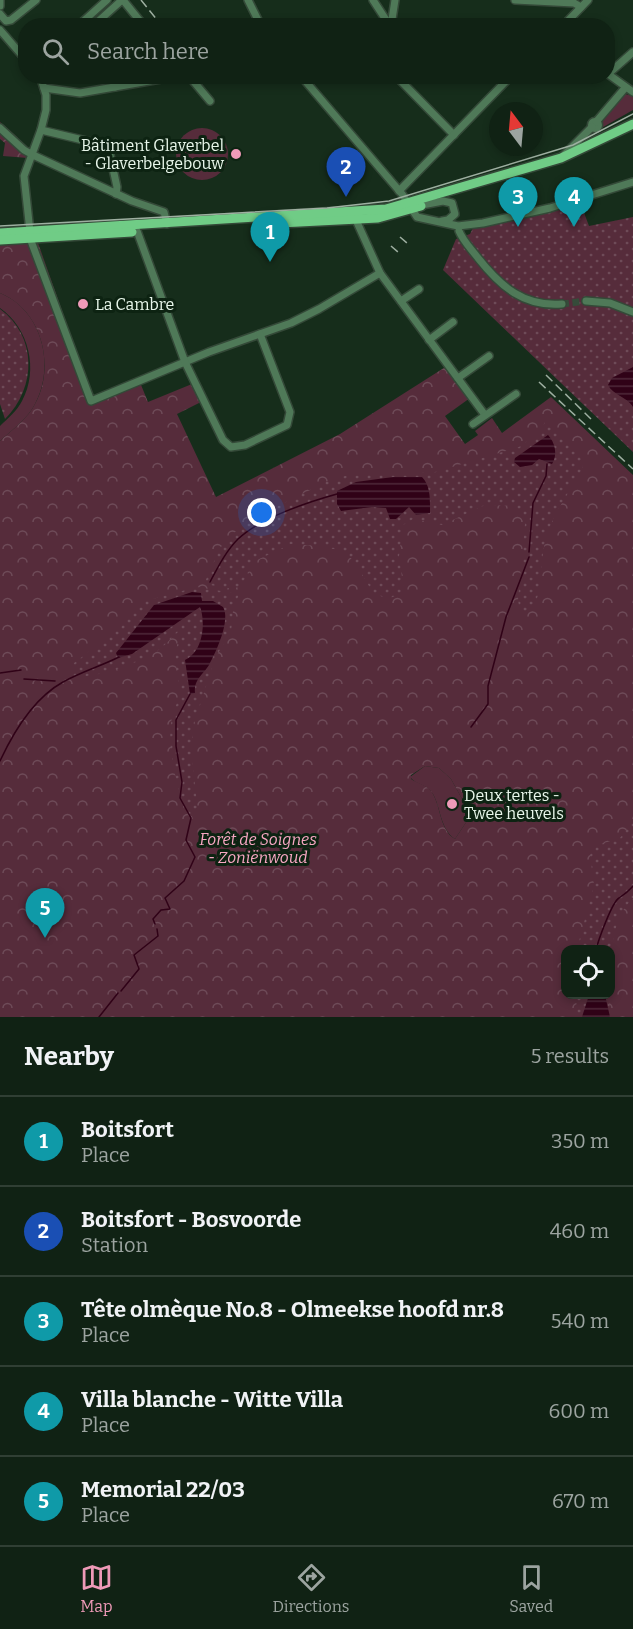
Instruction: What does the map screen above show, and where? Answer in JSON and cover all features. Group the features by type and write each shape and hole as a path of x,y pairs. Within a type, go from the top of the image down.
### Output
{"main road":[{"path":"0,233 30,235 137,231 356,220 390,215 456,190 561,158 633,124"},
{"path":"620,132 633,130"},
{"path":"0,240 30,235 167,224 358,213 422,205 456,190"}],"street":[{"path":"0,0 0,6"},
{"path":"0,14 6,21 11,20 36,0"},
{"path":"94,18 107,0"},
{"path":"98,18 123,0 138,18"},
{"path":"248,0 257,18"},
{"path":"373,0 385,18"},
{"path":"392,18 395,0"},
{"path":"515,0 574,3 581,7"},
{"path":"571,18 588,0"},
{"path":"1,33 18,51"},
{"path":"615,68 633,52"},
{"path":"615,80 633,92"},
{"path":"43,84 46,110 33,155 24,176 30,210 30,235 91,401 319,309 380,273"},
{"path":"44,88 80,93 132,84"},
{"path":"196,84 210,101"},
{"path":"308,84 399,191 417,217 442,221 458,229 550,208 633,182"},
{"path":"404,84 454,135"},
{"path":"399,191 504,84"},
{"path":"561,158 625,88"},
{"path":"0,128 24,150 33,155 116,194 164,212 167,224"},
{"path":"41,130 108,146 117,187 116,194"},
{"path":"422,205 449,202 455,208 452,218 464,240 508,291 535,303 562,304"},
{"path":"442,221 452,218"},
{"path":"356,220 380,273 485,416"},
{"path":"137,231 185,362 223,440 231,447 239,447 287,425 290,420 290,411 260,334"},
{"path":"402,302 419,289"},
{"path":"586,301 610,303 633,312"},
{"path":"429,340 453,322"},
{"path":"458,378 489,356"},
{"path":"473,424 516,394"}],"green space":[{"path":"625,94 633,96 633,110 598,130 600,121"},
{"path":"0,122 17,137 30,156 28,158 3,156 5,143 0,139"},
{"path":"202,128 216,132 224,140 228,154 224,168 216,176 202,180 188,176 180,168 176,154 180,140 188,132"},
{"path":"580,202 589,226 633,217 633,452 443,270 456,239 470,234 473,228 527,217"},
{"name":"Forêt de Soignes - Zoniënwoud","path":"38,243 93,398 139,380 148,402 192,384 201,402 177,414 216,497 340,434 447,366 470,398 445,416 465,444 478,435 475,431 492,418 502,433 551,397 633,475 633,1017 610,1017 606,999 615,999 615,945 561,945 561,999 588,999 582,1017 0,1017 0,441 19,424 35,404 41,389 44,357 35,326 26,312 14,301 0,293 0,245","holes":["425,766 439,768 451,779 471,815 455,839 446,830 431,791 411,779 411,775"]},
{"path":"0,293 14,301 26,312 35,326 41,341 44,373 41,389 32,409 0,441 0,426 18,408 27,389 30,363 24,338 18,327 0,308"},
{"path":"0,309 21,333 28,362 23,392 5,419 0,404"},
{"path":"546,420 579,452 583,467 550,526 544,547 540,589 530,611 520,611 518,600 525,524 515,506 485,505 442,525 413,519 403,525 399,556 404,592 388,599 373,593 355,562 343,551 320,546 291,544 257,560 241,585 234,589 204,584 220,548 235,532 252,519 326,482 345,476 435,472 519,447 539,433"},
{"path":"197,587 239,594 233,611 231,632 215,658 195,721 191,747 198,814 194,817 185,813 173,765 170,741 172,717 179,695 176,650 182,631 157,651 129,665 93,675 74,676 70,672 74,663 119,629 145,601"},
{"name":"Deux tertes - Twee heuvels","path":"425,766 439,768 451,779 471,815 455,839 446,830 433,794 428,788 410,777"},
{"path":"633,822 633,899 620,916 613,945 578,945 594,885 590,855 598,845 620,838"},
{"path":"576,999 609,999 610,1017 577,1017"}],"shaded area":[{"path":"633,367 633,407 608,385 612,378"},
{"path":"548,435 555,449 552,464 539,459 532,465 520,467 514,462 515,458"},
{"path":"393,477 422,477 428,489 430,513 416,515 409,507 396,519 390,519 386,508 372,507 341,511 337,504 337,491 356,482"},
{"path":"192,592 201,593 202,601 213,601 223,607 225,620 222,636 212,659 197,681 195,693 190,694 185,660 196,651 202,636 203,621 200,607 132,654 118,658 116,653 154,605"},
{"path":"588,999 606,999 610,1017 582,1017"}],"waterway":[{"path":"529,552 533,503 546,476 547,464"},
{"path":"210,582 222,559 247,531 285,512 337,494"},
{"path":"471,727 488,704 488,686 506,617 529,557"},
{"path":"0,761 18,728 52,689 77,675 119,657"},
{"path":"0,673 21,670"},
{"path":"24,679 55,681"},
{"path":"155,924 153,919 161,910 170,909 165,898 184,881 195,857 186,840 191,818 180,798 182,782 176,746 176,720 190,694"},
{"path":"598,945 616,901 633,886"},
{"path":"121,991 139,969 134,955 158,936 157,929"},
{"path":"99,1017 118,993"}],"tunnel":[{"path":"562,304 586,301"}],"tram line":[{"path":"0,226 327,208 389,201 573,145 633,114"}],"railway":[{"path":"141,0 156,18"},
{"path":"400,237 407,243"},
{"path":"391,246 398,252"},
{"path":"546,375 591,419"},
{"path":"539,382 633,469"}],"place":[{"name":"Bâtiment Glaverbel - Glaverbelgebouw","path":"236,154"},
{"name":"Boitsfort - Bosvoorde","path":"346,197"},
{"name":"Tête olmèque No.8 - Olmeekse hoofd nr.8","path":"518,227"},
{"name":"Villa blanche - Witte Villa","path":"574,227"},
{"name":"Boitsfort","path":"270,262"},
{"name":"La Cambre","path":"83,304"},
{"name":"Deux tertes - Twee heuvels","path":"452,804"},
{"name":"Memorial 22/03","path":"45,938"}]}
